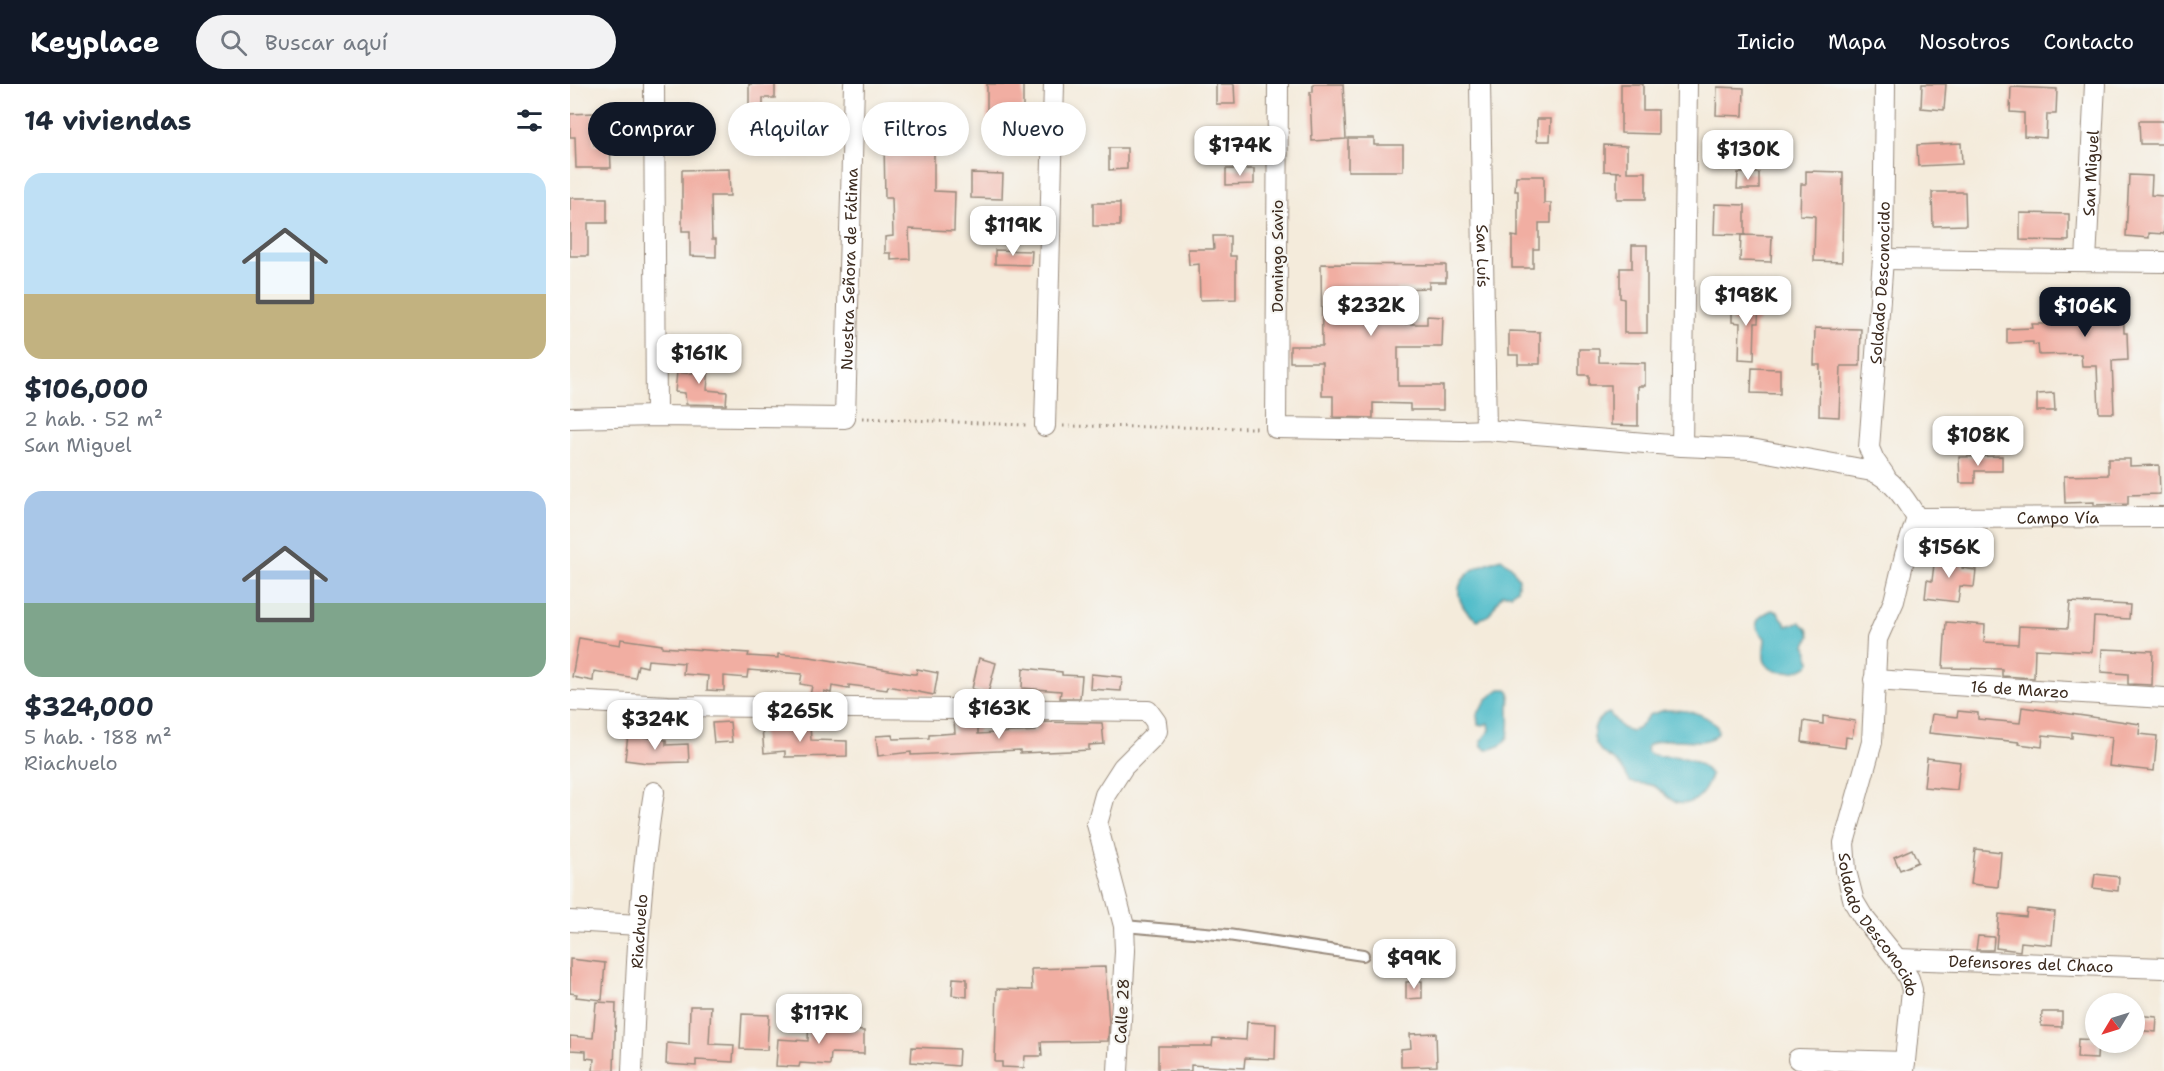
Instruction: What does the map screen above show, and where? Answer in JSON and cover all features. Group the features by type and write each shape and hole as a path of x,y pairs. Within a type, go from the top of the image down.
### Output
{"street":[{"path":"570,418 656,416 654,84"},
{"name":"Nuestra Señora de Fátima","path":"656,416 845,418 854,84"},
{"path":"1046,426 1054,84"},
{"name":"Domingo Savio","path":"1278,84 1276,428 1486,430"},
{"name":"San Luís","path":"1480,84 1486,430"},
{"path":"1682,446 1687,84"},
{"name":"Soldado Desconocido","path":"1885,84 1883,259 1869,448 1878,473 1905,499 1917,518 1894,601 1877,639 1872,742 1844,843 1846,871 1854,902 1863,917 1897,958 1909,979 1912,990 1905,1066"},
{"name":"San Miguel","path":"2086,261 2095,84"},
{"path":"1883,259 2164,262"},
{"path":"1486,430 1682,446 1750,449 1878,473"},
{"name":"Campo Vía","path":"1917,518 2164,517"},
{"name":"16 de Marzo","path":"1874,680 2164,698"},
{"name":"Calle 28","path":"570,701 668,706 1148,711 1156,722 1157,730 1153,737 1123,766 1105,795 1097,824 1124,926 1125,951 1118,1071"},
{"name":"Riachuelo","path":"632,1071 639,925 646,838 654,792"},
{"path":"570,921 639,925"},
{"name":"Defensores del Chaco","path":"1897,958 2164,968"},
{"path":"1798,1059 1905,1066"}],"lane":[{"path":"1124,926 1228,935 1363,955"}],"water":[{"path":"1501,558 1511,566 1519,579 1517,589 1511,594 1502,594 1489,615 1478,620 1463,607 1459,588 1466,576 1473,570"},
{"path":"1772,610 1778,612 1787,626 1800,622 1808,629 1810,636 1806,645 1811,663 1801,669 1780,672 1769,667 1765,662 1765,638 1758,629 1757,622"},
{"path":"1500,689 1507,689 1510,692 1508,737 1501,745 1486,750 1481,741 1490,730 1489,723 1478,724 1477,715 1487,699"},
{"path":"1665,710 1700,714 1717,726 1718,733 1703,741 1664,740 1647,747 1647,752 1652,755 1692,760 1711,775 1700,796 1684,804 1671,800 1654,786 1630,782 1620,766 1603,753 1595,740 1596,724 1609,713 1622,728 1631,731 1638,729 1649,715"}],"building":[{"path":"749,84 775,84 775,98 763,98 763,102 749,102"},
{"path":"987,84 1023,84 1023,102 987,102"},
{"path":"1216,84 1234,84 1235,104 1216,104"},
{"path":"1313,84 1343,84 1346,139 1312,141 1310,92 1313,92"},
{"path":"1621,84 1643,84 1643,110 1658,110 1658,134 1621,133"},
{"path":"1922,84 1946,84 1944,110 1921,108"},
{"path":"1717,87 1744,88 1743,116 1716,115"},
{"path":"2011,87 2057,89 2056,114 2047,114 2046,138 2024,136 2024,113 2010,112"},
{"path":"588,113 588,156 610,156 611,168 576,168 575,137 570,137 570,114"},
{"path":"1537,119 1551,119 1550,141 1537,141"},
{"path":"2139,121 2164,121 2164,144 2140,144"},
{"path":"1348,138 1374,138 1374,145 1403,145 1403,171 1348,171"},
{"path":"1961,143 1962,164 1918,166 1917,145"},
{"path":"1604,145 1627,146 1627,172 1646,172 1646,199 1617,199 1617,172 1622,172 1604,171"},
{"path":"1109,148 1127,148 1127,169 1109,170"},
{"path":"884,156 934,156 934,191 955,192 954,231 909,229 910,259 891,260 891,253 885,253 885,237 893,236 892,198 885,198"},
{"path":"729,169 730,196 711,196 712,239 716,239 716,257 690,256 690,231 682,231 682,170"},
{"path":"1226,169 1254,169 1254,184 1226,185"},
{"path":"1806,171 1843,172 1842,262 1814,261 1815,216 1800,215 1801,184 1806,184"},
{"path":"971,173 1003,174 1002,199 971,198"},
{"path":"1738,173 1759,173 1759,189 1737,189"},
{"path":"2129,175 2152,176 2151,195 2164,196 2164,234 2149,233 2149,238 2126,236"},
{"path":"1516,176 1544,176 1544,203 1551,203 1551,223 1539,223 1539,249 1533,249 1533,268 1512,268 1512,236 1518,237"},
{"path":"1932,192 1965,192 1966,225 1933,226"},
{"path":"570,198 607,198 607,223 588,223 588,256 570,256"},
{"path":"1093,203 1120,203 1120,226 1093,226"},
{"path":"1715,204 1745,205 1745,235 1714,234"},
{"path":"2020,213 2069,214 2069,241 2020,240"},
{"path":"1741,235 1772,236 1771,262 1740,261"},
{"path":"1213,236 1230,236 1230,256 1236,256 1236,299 1200,300 1199,264 1189,265 1188,249 1214,249"},
{"path":"1632,245 1647,245 1647,333 1624,333 1624,299 1620,298 1620,268 1632,268"},
{"path":"995,250 1032,251 1031,265 995,264"},
{"path":"1321,264 1446,265 1446,282 1429,282 1429,288 1397,289 1397,324 1427,324 1427,316 1443,317 1442,347 1398,347 1398,386 1443,386 1443,410 1410,410 1410,404 1373,403 1373,418 1333,417 1333,396 1322,396 1322,362 1290,362 1290,346 1322,346"},
{"path":"2100,290 2123,290 2124,333 2127,333 2128,360 2112,361 2114,413 2099,413 2097,366 2082,366 2081,354 2039,355 2038,344 2033,345 2033,342 2007,343 2007,329 2033,328 2032,324 2060,324 2060,301 2101,299"},
{"path":"1732,302 1759,304 1758,323 1755,323 1754,360 1739,359 1740,323 1732,322"},
{"path":"1815,328 1861,329 1860,366 1841,366 1839,417 1819,416 1820,365 1814,365"},
{"path":"1509,331 1540,332 1540,364 1518,364 1518,355 1509,355"},
{"path":"1579,349 1599,349 1599,362 1645,363 1645,386 1638,386 1638,426 1611,425 1611,385 1589,385 1589,375 1579,375"},
{"path":"694,355 710,356 707,390 727,392 726,405 686,404 685,393 675,392 677,372 692,374"},
{"path":"1752,368 1780,369 1780,394 1751,393"},
{"path":"2054,393 2055,411 2037,411 2037,394"},
{"path":"2002,456 2002,471 1975,471 1975,483 1960,483 1959,457"},
{"path":"2108,459 2130,459 2130,466 2159,465 2160,494 2128,495 2128,504 2065,503 2064,476 2108,475"},
{"path":"1935,556 1963,559 1962,568 1976,570 1974,587 1960,586 1958,602 1925,598 1927,580 1932,581"},
{"path":"2070,602 2130,605 2129,619 2094,617 2092,652 2035,649 2034,678 2002,676 2002,669 1943,668 1946,622 1985,625 1984,642 2018,644 2019,626 2068,628"},
{"path":"579,638 620,645 621,639 662,645 662,647 749,653 748,656 778,658 778,654 810,657 913,674 916,674 917,669 938,673 934,695 888,686 887,690 849,685 849,689 832,686 831,693 824,691 824,696 810,695 812,686 800,684 802,674 748,670 747,678 724,676 724,691 707,690 708,676 683,674 684,663 648,660 647,667 638,665 635,678 594,671 593,681 572,677"},
{"path":"2102,649 2153,651 2152,685 2128,684 2128,674 2101,672"},
{"path":"979,658 996,663 988,693 972,689"},
{"path":"1023,668 1082,676 1080,698 1060,698 1061,691 1022,688"},
{"path":"1091,674 1122,677 1121,691 1090,689"},
{"path":"2022,707 2140,724 2139,734 2157,736 2154,771 2109,766 2112,737 2072,732 2072,738 2043,735 2042,747 2018,744 2019,742 1929,733 1932,714 1957,717 1958,711 1978,713 1978,719 2020,723"},
{"path":"1823,716 1855,721 1852,738 1846,737 1845,748 1802,742 1804,721 1823,724"},
{"path":"807,719 819,720 818,726 806,724"},
{"path":"954,721 978,721 978,734 1036,731 1036,722 1102,723 1104,744 1089,745 1089,750 1071,751 1020,753 1020,750 911,755 911,752 878,756 876,736 892,735 893,739 929,738 929,735 955,733"},
{"path":"730,722 732,742 714,743 712,723"},
{"path":"810,726 811,740 847,741 847,756 785,757 785,751 764,753 762,727"},
{"path":"628,735 666,740 666,745 688,744 689,762 648,763 625,760"},
{"path":"1927,758 1960,762 1957,790 1924,787"},
{"path":"1912,849 1918,862 1900,870 1894,857"},
{"path":"1975,849 2001,852 1998,887 1971,884"},
{"path":"2095,874 2119,877 2118,891 2093,888"},
{"path":"2027,909 2055,912 2052,945 2021,942 2020,951 1996,948 1999,914 2026,917"},
{"path":"1978,936 1994,937 1993,950 1976,950"},
{"path":"570,959 605,963 602,1000 576,997 577,994 570,993"},
{"path":"1105,967 1108,1041 1041,1042 1042,1056 1025,1056 1024,1068 1002,1067 1002,1062 995,1062 997,989 1032,990 1031,969"},
{"path":"953,978 967,979 967,997 952,995"},
{"path":"1422,981 1422,998 1406,999 1406,982"},
{"path":"596,1002 616,1003 614,1071 593,1071 594,1059 586,1058 586,1051 570,1050 570,1036 593,1038"},
{"path":"690,1006 711,1006 709,1044 734,1045 733,1062 696,1060 696,1066 666,1064 667,1043 689,1045"},
{"path":"2042,1012 2062,1012 2062,1027 2041,1026"},
{"path":"742,1014 769,1015 767,1050 740,1049"},
{"path":"2145,1016 2157,1017 2156,1032 2145,1031"},
{"path":"809,1018 833,1020 832,1029 864,1031 864,1054 831,1053 830,1065 800,1063 799,1067 776,1066 778,1039 808,1041"},
{"path":"1247,1022 1276,1024 1275,1059 1245,1058 1244,1068 1191,1065 1191,1071 1158,1071 1158,1046 1212,1046 1213,1038 1246,1040"},
{"path":"1436,1033 1437,1066 1401,1067 1401,1049 1411,1048 1410,1034"},
{"path":"2078,1039 2085,1039 2085,1053 2097,1053 2097,1059 2077,1058"},
{"path":"912,1047 959,1049 958,1066 911,1062"}]}
